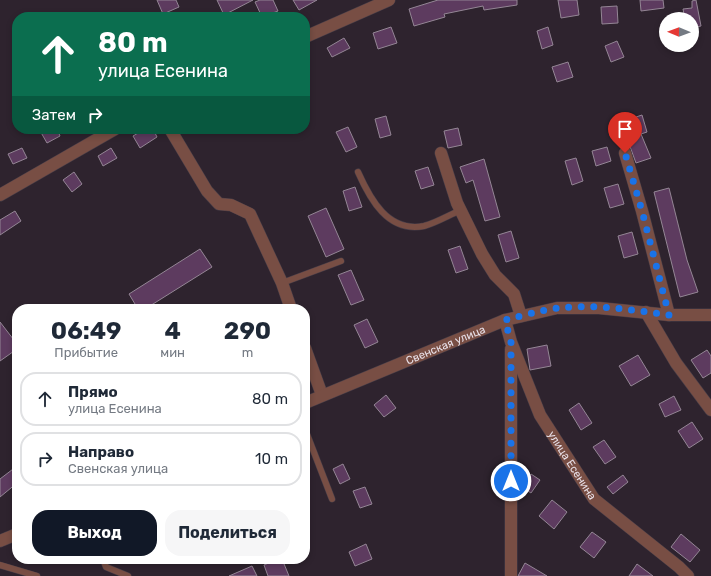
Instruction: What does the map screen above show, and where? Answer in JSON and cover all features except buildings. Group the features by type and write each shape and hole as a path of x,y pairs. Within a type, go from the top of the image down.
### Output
{"street":[{"path":"310,35 389,0"},
{"path":"0,194 106,134"},
{"path":"173,134 207,191 219,204 232,206 250,214 282,283 289,304"},
{"path":"441,153 461,210 482,254 495,275 514,294 521,316"},
{"path":"625,153 642,211 669,315"},
{"name":"Свенская улица","path":"310,400 322,394 505,320 557,308 573,307 669,315 711,315"},
{"path":"646,312 676,363 711,410"},
{"name":"улица Есенина","path":"505,320 511,342 540,415 594,499 679,567 688,576"},
{"path":"511,342 511,576"},
{"path":"310,362 322,394"},
{"path":"0,541 12,536"}],"lane":[{"path":"358,172 370,199 386,216 404,226 424,226 461,210"},
{"path":"282,283 341,261"},
{"path":"310,442 332,500"},
{"path":"105,564 106,567 128,576"},
{"path":"0,565 37,576"}],"route":[{"path":"511,481 511,342 505,320 557,308 573,307 669,315 642,211 625,153"}]}
